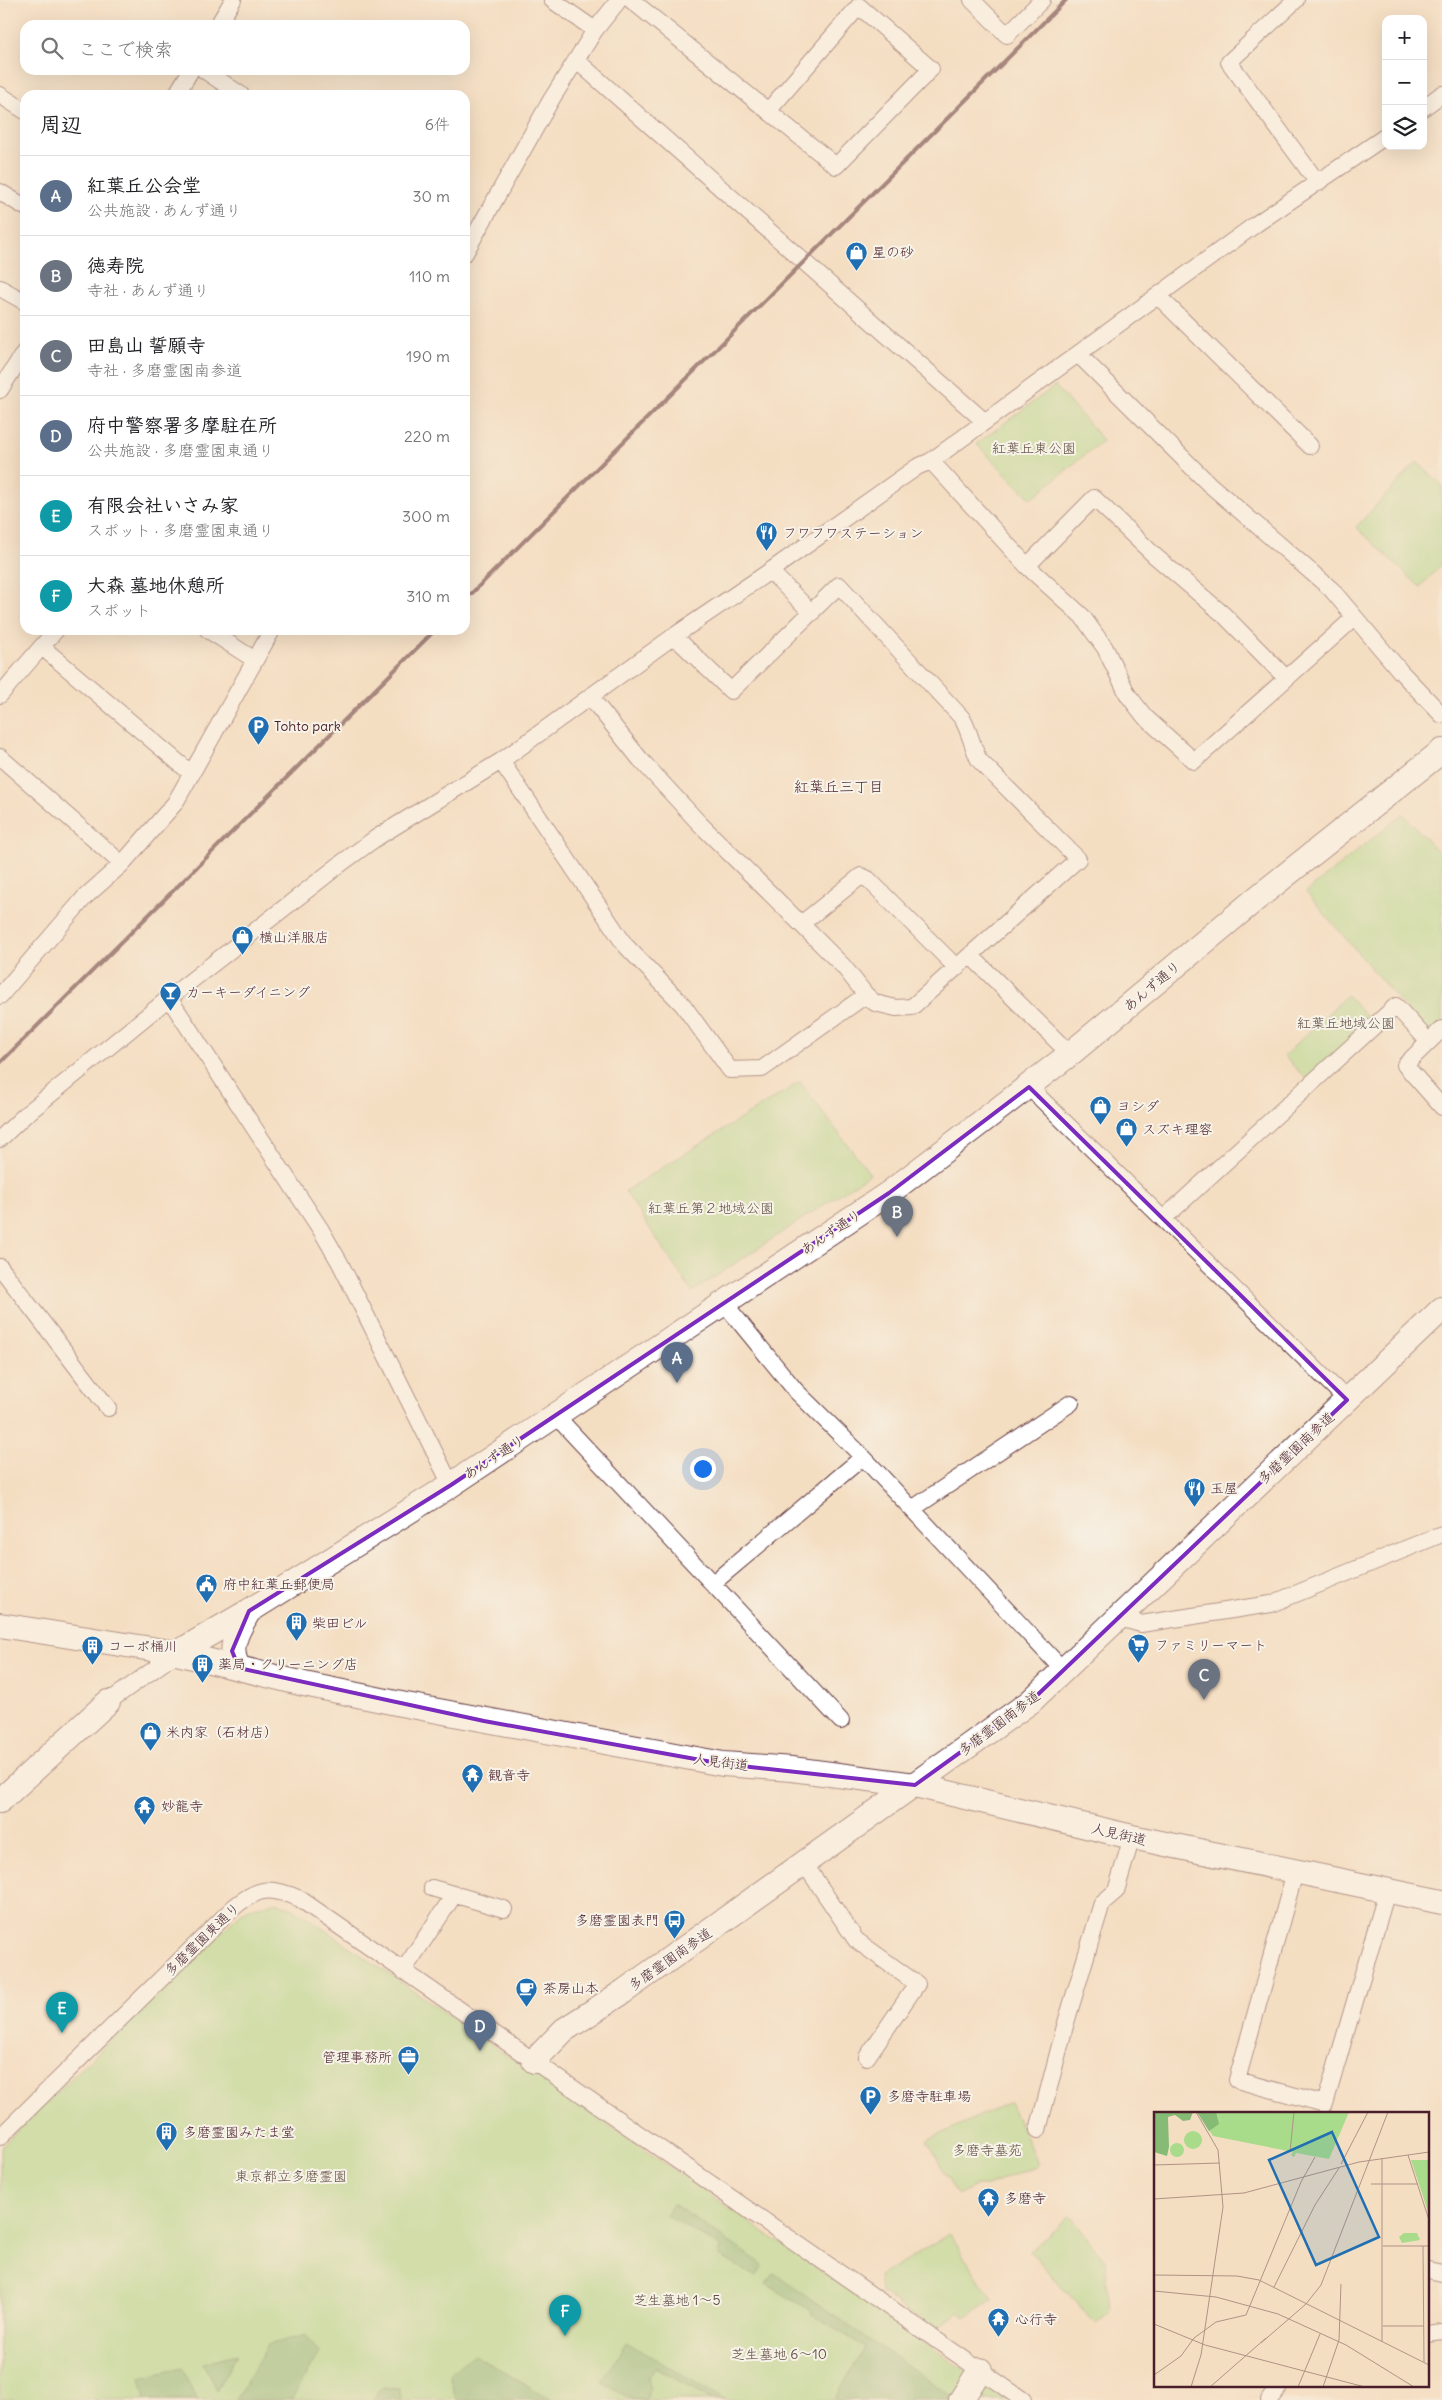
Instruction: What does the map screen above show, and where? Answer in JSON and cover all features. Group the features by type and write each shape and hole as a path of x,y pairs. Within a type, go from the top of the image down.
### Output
{"street":[{"path":"221,20 232,0"},
{"path":"552,0 595,30"},
{"path":"470,239 551,100 595,30 619,0"},
{"path":"631,0 768,111 836,166 931,69 859,6 768,111"},
{"path":"972,0 1007,35 1042,0"},
{"path":"1296,0 1229,62 1318,183"},
{"path":"576,60 984,421"},
{"path":"179,90 188,75"},
{"path":"211,75 234,90"},
{"path":"1427,105 1442,94"},
{"path":"0,95 20,108"},
{"path":"0,1139 24,1116 169,998 376,838 501,761 591,698 674,636 917,467 931,461 1256,224 1382,139"},
{"path":"0,192 20,204"},
{"path":"0,288 20,299"},
{"path":"1158,296 1310,446"},
{"path":"1078,354 1209,484 1331,589 1354,618 1442,715"},
{"path":"0,390 20,359"},
{"path":"931,461 1027,566 1082,616 1105,648 1128,695 1145,717 1194,761 1354,618"},
{"path":"1027,566 1094,498 1155,556 1224,615 1286,678"},
{"path":"770,571 812,613"},
{"path":"591,698 640,759 699,823 844,967 866,995 875,1003 896,1008 912,1007 1078,859 979,760 962,718 839,585 731,691 674,636"},
{"path":"0,695 52,635"},
{"path":"216,635 255,660"},
{"path":"0,996 85,897 122,864 174,803 269,635"},
{"path":"42,647 192,774"},
{"name":"あんず通り","path":"177,1653 249,1611 451,1485 888,1193 1070,1054 1258,898 1442,752"},
{"path":"0,756 122,864"},
{"path":"501,761 625,945 684,1005 730,1070 762,1069 866,995"},
{"path":"801,924 861,876 868,879 957,968"},
{"path":"971,956 1070,1054"},
{"path":"169,998 326,1238 451,1485"},
{"path":"1163,1219 1396,1006 1428,1041"},
{"path":"1442,1029 1405,1065 1442,1107"},
{"path":"1029,1086 1347,1400"},
{"path":"0,1267 108,1408"},
{"path":"724,1302 796,1391 863,1457 1063,1670"},
{"name":"多磨霊園南参道","path":"534,2061 552,2040 575,2022 623,1992 1030,1702 1442,1309"},
{"path":"912,1509 1071,1404"},
{"path":"556,1416 841,1721"},
{"path":"712,1584 863,1457"},
{"path":"1116,1618 1141,1624 1271,1604 1442,1534"},
{"path":"238,1668 232,1659 232,1651 241,1625 249,1611"},
{"name":"人見街道","path":"0,1625 177,1653 410,1706 723,1764 792,1769 915,1785 1132,1837 1442,1902"},
{"path":"4,1794 108,1702 177,1653"},
{"path":"1038,2130 1065,2026 1102,1903 1116,1891 1132,1837"},
{"path":"804,1863 856,1940 917,1984 867,2057"},
{"path":"1295,1872 1237,2080 1326,2104 1387,1890"},
{"path":"432,1888 504,1909"},
{"name":"多磨霊園東通り","path":"0,2137 233,1908 246,1897 258,1891 276,1890 300,1899 1023,2400"},
{"path":"404,1971 454,1895"},
{"path":"961,2400 980,2370"},
{"path":"1269,2400 1278,2388"}],"highlighted area":[{"path":"1029,1087 1347,1400 1030,1702 915,1785 723,1764 484,1721 239,1668 232,1651 249,1611 451,1485 889,1193"}],"green space":[{"name":"紅葉丘東公園","path":"1055,386 1103,440 1031,499 976,444"},
{"path":"1417,462 1442,485 1442,564 1420,587 1356,527"},
{"path":"1403,814 1442,856 1442,1022 1433,1031 1425,1031 1306,892"},
{"name":"紅葉丘地域公園","path":"1347,995 1375,1025 1306,1079 1284,1056"},
{"name":"紅葉丘第２地域公園","path":"800,1082 870,1174 692,1292 625,1191"},
{"name":"東京都立多磨霊園","path":"277,1902 299,1912 1008,2400 0,2400 0,2148 240,1914 253,1907"},
{"name":"多磨寺墓苑","path":"1010,2102 1038,2165 988,2186 976,2186 957,2195 927,2140"},
{"path":"673,2204 763,2265 756,2277 718,2255 722,2248 666,2215"},
{"path":"1070,2216 1105,2260 1110,2311 1095,2323 1030,2251"},
{"path":"950,2234 992,2300 965,2318 960,2312 934,2329 881,2293 879,2276"},
{"path":"773,2273 950,2395 949,2400 834,2400 865,2347 811,2314 812,2311 766,2284"},
{"path":"306,2335 319,2353 291,2400 236,2400 268,2345"},
{"path":"626,2342 725,2400 712,2400 655,2367 648,2378 651,2389 645,2400 633,2400 602,2382"},
{"path":"474,2354 551,2400 456,2400 449,2374"},
{"path":"237,2355 216,2390 203,2363"},
{"path":"182,2368 197,2400 145,2400 140,2378"},
{"path":"380,2388 399,2389 402,2400 373,2400"}],"railway":[{"path":"470,595 1066,0"},
{"path":"0,1063 430,635"}],"place":[{"name":"星の砂","path":"856,271"},
{"name":"フワフワステーション","path":"767,552"},
{"name":"Tohto park","path":"258,745"},
{"name":"横山洋服店","path":"243,956"},
{"name":"カーキーダイニング","path":"170,1011"},
{"name":"ヨシダ","path":"1101,1125"},
{"name":"スズキ理容","path":"1126,1148"},
{"name":"徳寿院","path":"897,1237"},
{"name":"紅葉丘公会堂","path":"677,1383"},
{"name":"玉屋","path":"1194,1507"},
{"name":"府中紅葉丘郵便局","path":"207,1603"},
{"name":"柴田ビル","path":"296,1642"},
{"name":"ファミリーマート","path":"1139,1664"},
{"name":"コーポ桶川","path":"92,1665"},
{"name":"薬局・クリーニング店","path":"202,1683"},
{"name":"田島山 誓願寺","path":"1204,1700"},
{"name":"米内家（石材店）","path":"150,1751"},
{"name":"観音寺","path":"472,1794"},
{"name":"妙龍寺","path":"145,1825"},
{"name":"多磨霊園表門","path":"675,1939"},
{"name":"茶房山本","path":"527,2007"},
{"name":"有限会社いさみ家","path":"62,2033"},
{"name":"府中警察署多摩駐在所","path":"480,2051"},
{"name":"管理事務所","path":"408,2076"},
{"name":"多磨寺駐車場","path":"871,2115"},
{"name":"多磨霊園みたま堂","path":"167,2151"},
{"name":"多磨寺","path":"988,2217"},
{"name":"大森 墓地休憩所","path":"565,2336"},
{"name":"心行寺","path":"999,2338"}],"district":[{"name":"紅葉丘三丁目","path":"839,787"}],"park label":[{"name":"芝生墓地 1～5","path":"677,2300"},
{"name":"芝生墓地 6～10","path":"779,2354"}]}
